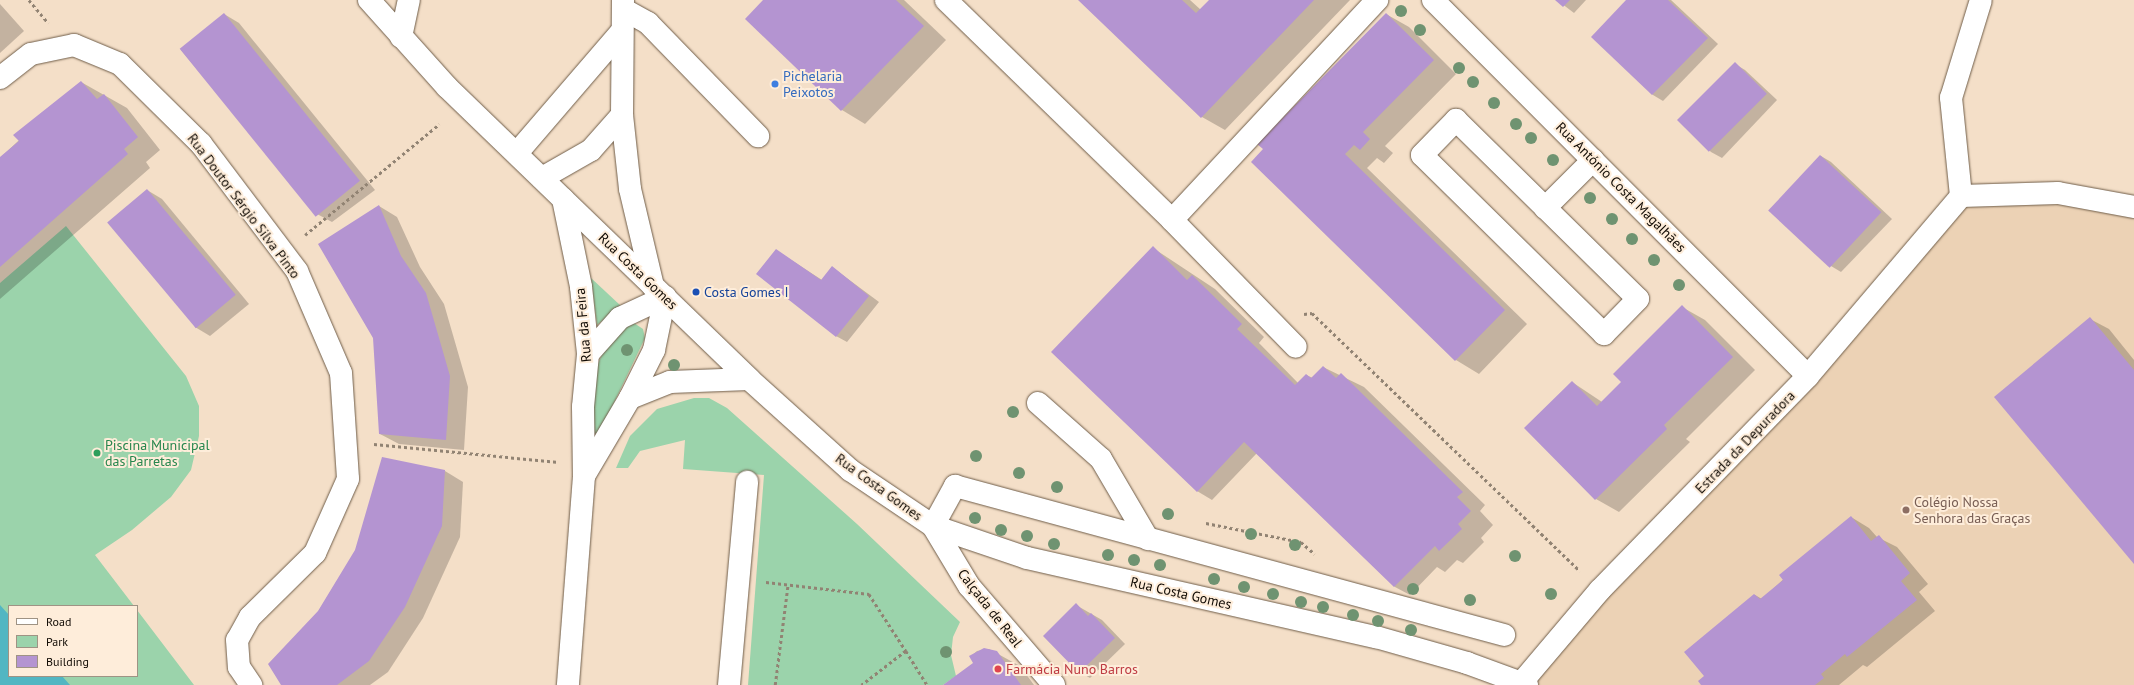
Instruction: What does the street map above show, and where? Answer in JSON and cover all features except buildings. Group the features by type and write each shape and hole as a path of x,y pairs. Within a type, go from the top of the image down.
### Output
{"street":[{"name":"Rua Costa Gomes","path":"369,0 447,86 749,379 850,470 933,526 1027,558 1376,637 1524,684"},
{"path":"401,37 409,0"},
{"path":"946,0 1172,220 1296,347"},
{"path":"1172,220 1377,0"},
{"name":"Rua António Costa Magalhães","path":"1433,0 1808,376"},
{"path":"1981,0 1951,98 1961,196 2058,193 2134,207"},
{"path":"588,354 620,318 659,291 630,189 622,115 621,32 623,5"},
{"path":"623,5 648,23 758,136"},
{"path":"517,154 621,32"},
{"name":"Rua Doutor Sérgio Silva Pinto","path":"0,78 30,54 74,45 120,64 200,144 297,271 340,373 348,479 315,553 250,617 237,640 239,667 251,685"},
{"path":"542,178 591,150 622,115"},
{"path":"1456,120 1545,208 1638,299 1604,334 1422,155 1456,120"},
{"path":"1545,208 1593,160"},
{"name":"Estrada da Depuradora","path":"1524,684 1600,590 1808,376 1961,196"},
{"name":"Rua da Feira","path":"563,199 581,286 588,354 583,407 584,476 568,685"},
{"name":"Rua da Feira","path":"584,476 630,398 654,350 659,291"},
{"path":"630,398 670,382 749,379"},
{"path":"1038,403 1101,459 1148,539"},
{"path":"729,685 748,482"},
{"path":"933,526 955,486 1504,635"},
{"name":"Calçada de Real","path":"933,526 969,586 1054,685"}],"path":[{"path":"29,0 51,27"},
{"path":"300,240 439,124"},
{"path":"1269,318 1312,313 1582,574"},
{"path":"381,445 563,463"},
{"path":"739,579 869,594 927,685"},
{"path":"775,685 788,584"},
{"path":"862,685 906,651"}],"shaded area":[{"name":"Colégio Nossa Senhora das Graças","path":"1961,196 2134,207 2134,685 1527,685"}],"green space":[{"name":"Piscina Municipal das Parretas","path":"66,226 186,376 199,406 199,436 191,470 171,497 132,530 95,555 133,605 8,605 8,677 138,677 138,611 194,685 0,685 0,283"},
{"path":"591,278 621,306 597,325"},
{"path":"634,323 643,329 645,338 600,432 589,435 593,374 606,346 622,329"},
{"path":"694,398 709,398 727,408 857,524 960,622 953,637 951,655 956,676 943,685 748,685 764,475 683,469 685,440 640,451 628,468 616,468 630,436 657,409"}],"water":[{"path":"0,605 8,614 8,677 63,677 70,685 0,685"}],"place":[{"name":"Pichelaria Peixotos","path":"775,84"},
{"name":"Costa Gomes I","path":"696,292"},
{"name":"Piscina Municipal das Parretas","path":"97,453"},
{"name":"Colégio Nossa Senhora das Graças","path":"1906,510"},
{"name":"Farmácia Nuno Barros","path":"998,669"}]}
